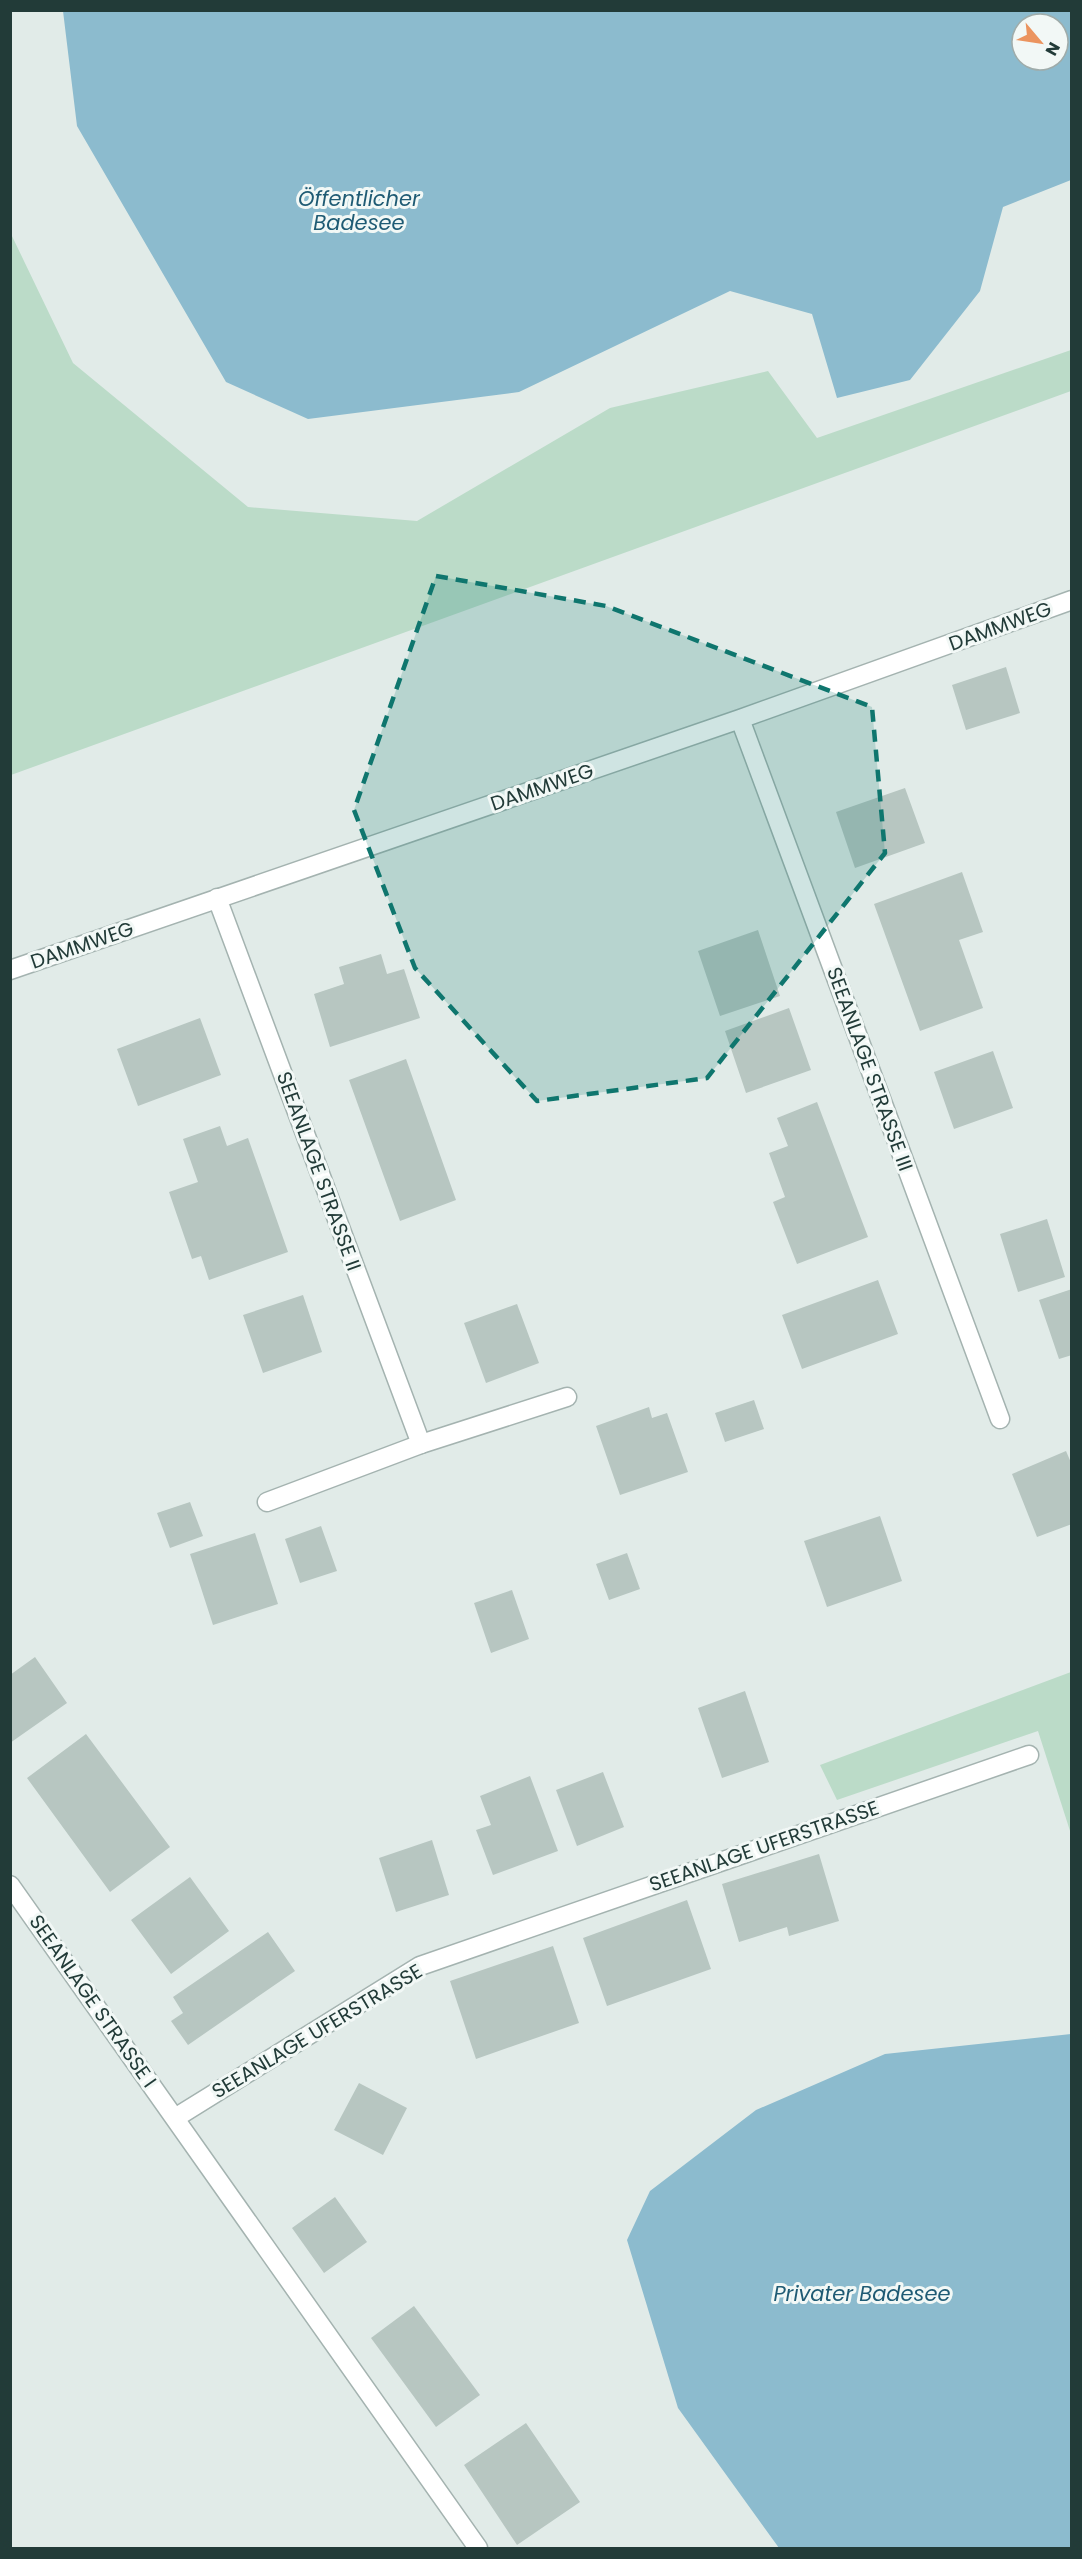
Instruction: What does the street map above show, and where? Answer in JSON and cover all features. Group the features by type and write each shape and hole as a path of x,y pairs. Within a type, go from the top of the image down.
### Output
{"street":[{"name":"DAMMWEG","path":"10,970 740,719 1071,600"},
{"name":"SEEANLAGE STRASSE III","path":"740,719 1000,1419"},
{"name":"SEEANLAGE STRASSE II","path":"217,898 421,1444"},
{"path":"267,1502 421,1444 567,1397"},
{"name":"SEEANLAGE UFERSTRASSE","path":"175,2118 420,1966 1029,1755"},
{"name":"SEEANLAGE STRASSE I","path":"10,1885 175,2118"},
{"path":"175,2118 478,2548"}],"highlighted area":[{"path":"436,576 606,606 872,707 885,853 707,1078 537,1101 415,968 354,810"}],"green space":[{"path":"11,234 73,363 248,507 417,521 610,408 768,371 817,438 1071,350 1071,391 11,775"},
{"path":"1071,1672 1071,1834 1038,1731 837,1800 820,1765"}],"water":[{"name":"Öffentlicher Badesee","path":"63,11 1071,11 1071,180 1003,207 980,291 910,380 837,398 812,314 730,291 519,392 308,419 226,382 77,126"},
{"name":"Privater Badesee","path":"1071,2034 1071,2548 779,2548 678,2408 627,2240 650,2191 756,2110 885,2054"}],"building":[{"path":"1006,667 1020,713 966,730 952,685"},
{"path":"905,788 925,843 855,868 836,812"},
{"path":"962,872 983,932 959,940 983,1008 920,1031 874,904"},
{"path":"758,930 780,996 720,1016 698,951"},
{"path":"381,954 387,974 404,969 420,1018 330,1047 314,994 344,984 339,967"},
{"path":"789,1008 811,1070 746,1093 725,1031"},
{"path":"200,1018 221,1075 138,1106 117,1049"},
{"path":"993,1051 1013,1108 954,1129 934,1072"},
{"path":"406,1059 456,1200 400,1221 349,1080"},
{"path":"817,1102 868,1237 797,1264 773,1202 785,1197 769,1153 788,1146 777,1118"},
{"path":"220,1126 227,1146 248,1138 288,1252 209,1280 201,1256 192,1259 169,1192 198,1182 183,1139"},
{"path":"1047,1219 1065,1277 1018,1292 1000,1234"},
{"path":"878,1280 898,1334 802,1369 782,1315"},
{"path":"1072,1289 1072,1355 1059,1359 1039,1300"},
{"path":"303,1295 322,1352 263,1373 243,1315"},
{"path":"517,1304 539,1363 486,1383 464,1323"},
{"path":"754,1400 764,1429 725,1442 715,1413"},
{"path":"649,1407 652,1418 667,1413 688,1472 620,1495 596,1426"},
{"path":"1066,1451 1072,1465 1072,1524 1037,1537 1012,1474"},
{"path":"190,1502 203,1536 170,1548 157,1513"},
{"path":"880,1516 902,1581 827,1607 804,1541"},
{"path":"321,1526 337,1571 300,1583 285,1539"},
{"path":"255,1533 278,1604 213,1625 190,1554"},
{"path":"627,1553 640,1589 609,1600 596,1564"},
{"path":"512,1590 529,1639 491,1653 474,1603"},
{"path":"35,1657 67,1703 10,1743 10,1675"},
{"path":"745,1691 769,1762 722,1778 698,1708"},
{"path":"86,1734 170,1847 110,1892 27,1778"},
{"path":"603,1772 624,1827 577,1846 556,1790"},
{"path":"530,1776 558,1851 493,1875 476,1830 491,1825 480,1796"},
{"path":"432,1840 449,1895 396,1912 379,1858"},
{"path":"819,1854 839,1921 789,1936 787,1927 739,1942 722,1884"},
{"path":"190,1877 229,1931 171,1974 131,1920"},
{"path":"687,1900 711,1969 607,2006 583,1938"},
{"path":"268,1932 295,1971 188,2045 171,2021 183,2013 173,1997"},
{"path":"553,1946 579,2023 476,2059 450,1981"},
{"path":"359,2083 407,2108 383,2155 334,2130"},
{"path":"335,2197 367,2242 324,2273 292,2228"},
{"path":"414,2306 480,2395 436,2427 371,2338"},
{"path":"526,2423 580,2502 517,2545 464,2465"}]}
